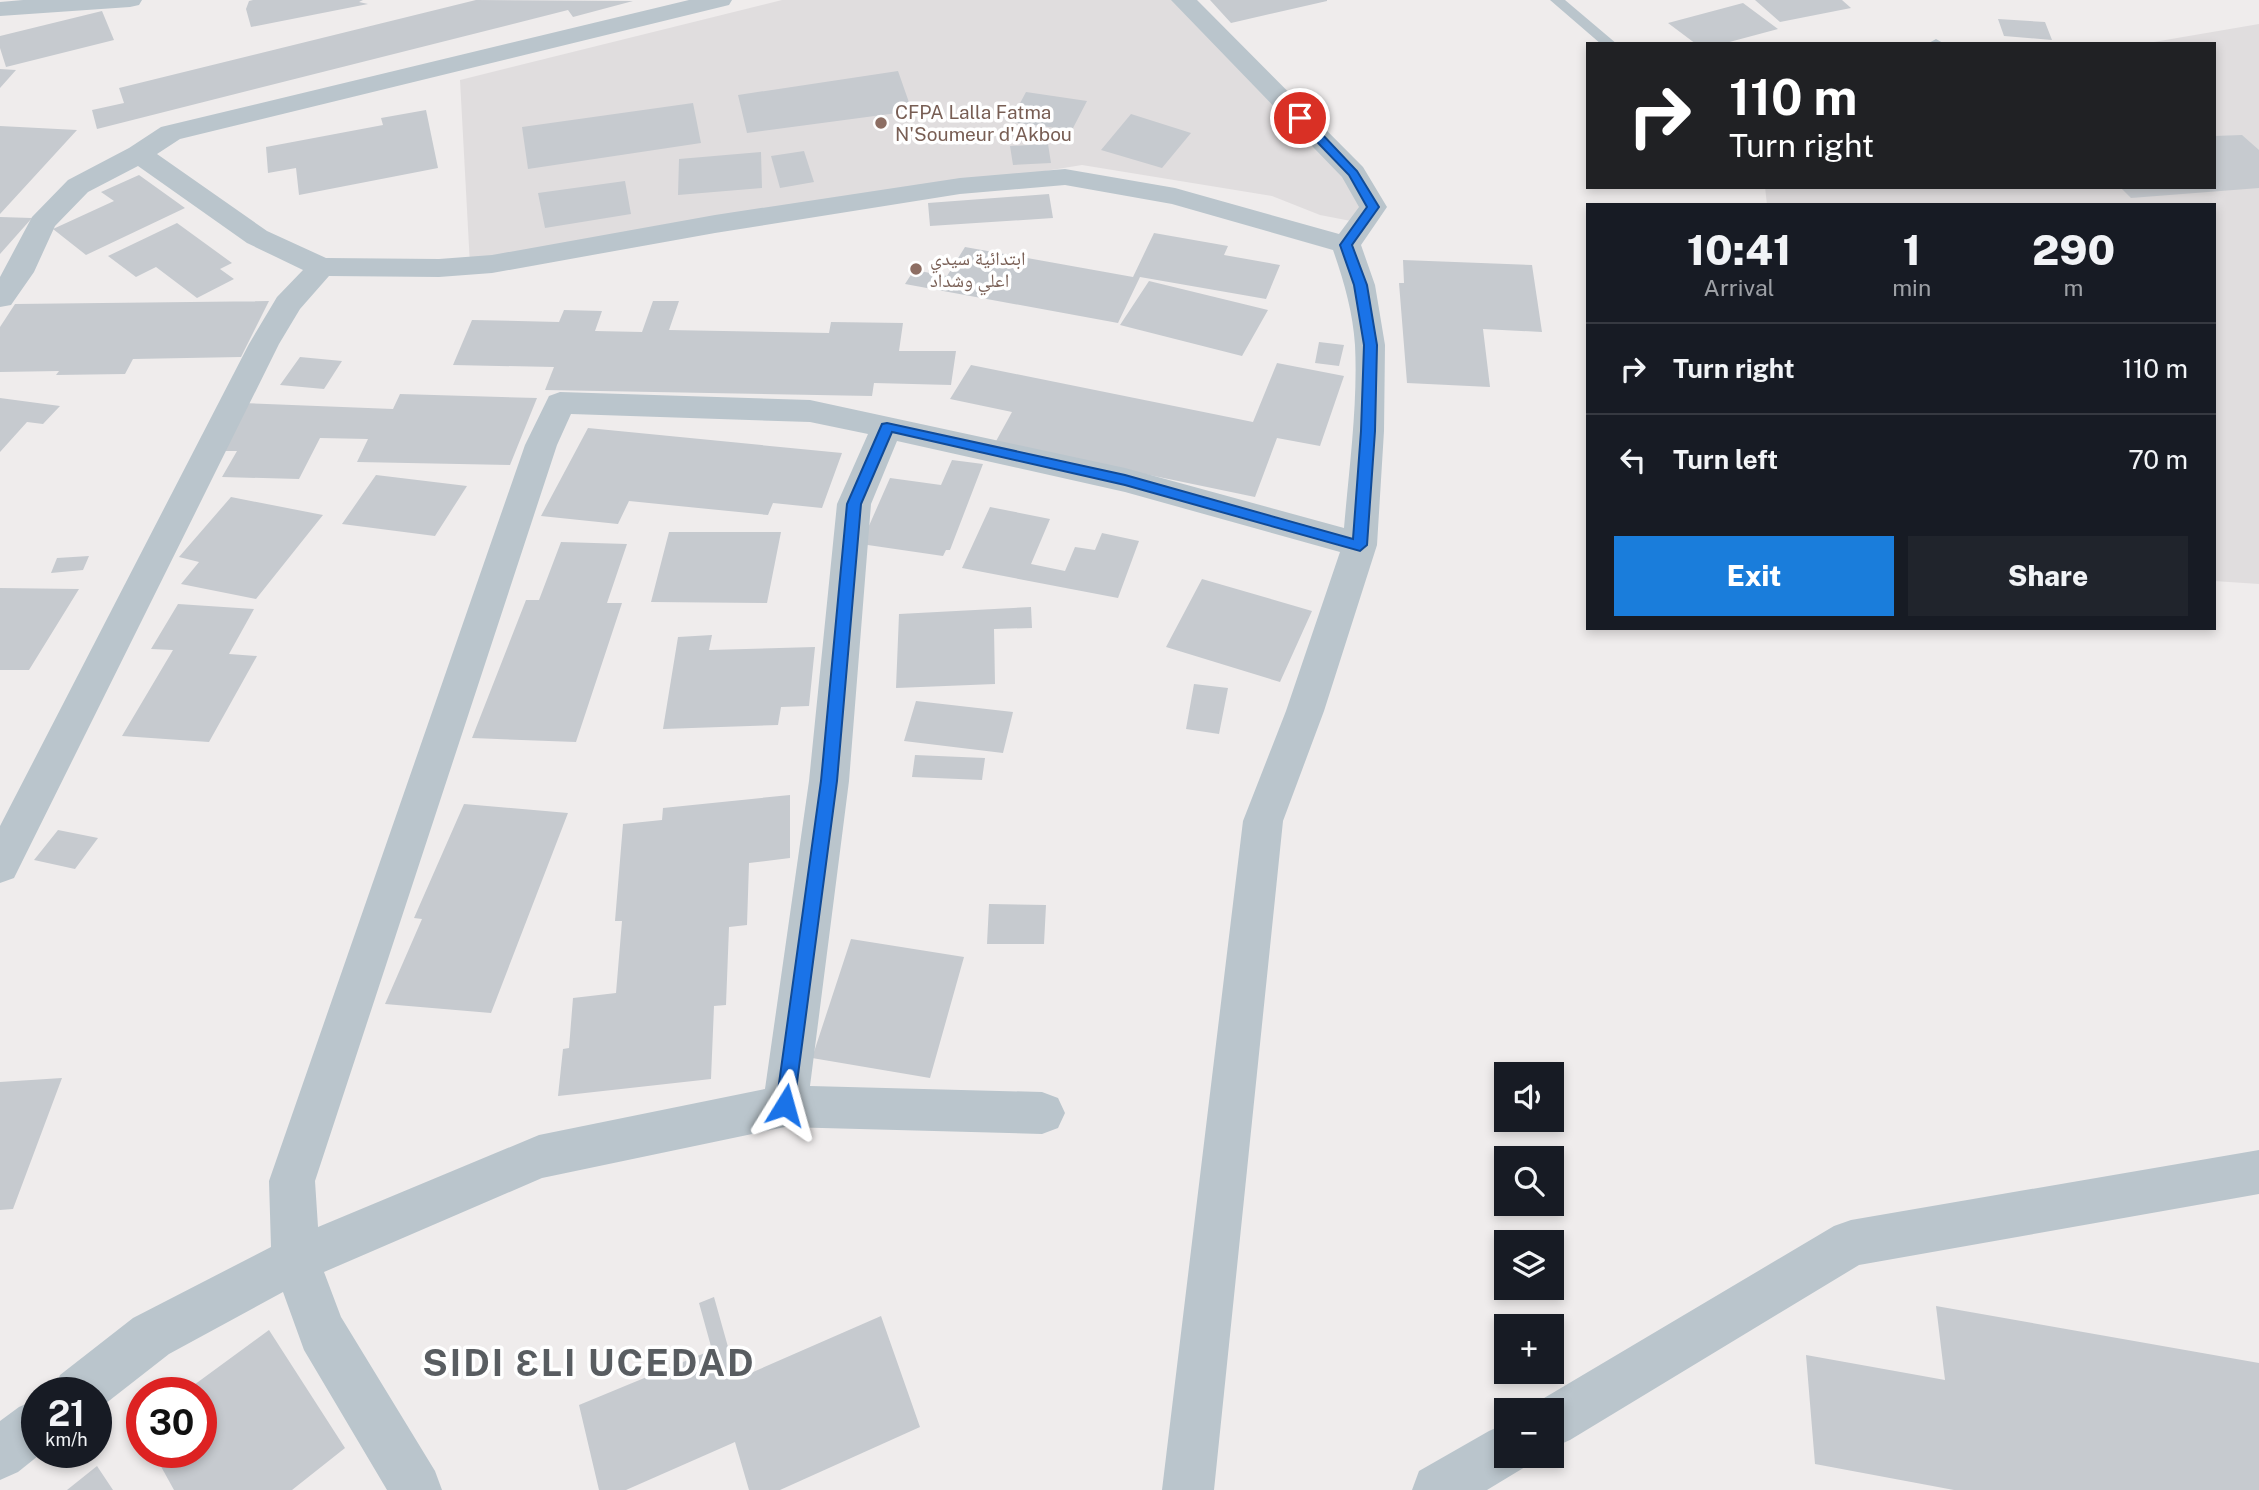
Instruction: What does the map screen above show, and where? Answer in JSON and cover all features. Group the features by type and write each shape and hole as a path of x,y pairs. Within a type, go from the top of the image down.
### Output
{"street":[{"path":"0,9 130,0"},
{"path":"0,298 9,272 42,223 78,186 139,154 171,133 720,0"},
{"path":"1183,0 1353,173 1373,207 1346,245"},
{"path":"139,154 257,237 321,267 439,268 492,264 715,224 961,186 1065,177 1175,196 1346,245"},
{"path":"1188,1490 1263,821 1305,711 1360,545 1368,431 1370,345 1360,285 1346,245"},
{"path":"0,866 264,344 288,304 321,267"},
{"path":"416,1490 322,1332 295,1260 292,1181 541,445 560,403 810,411 1125,480 1360,545"},
{"path":"785,1105 829,781 854,504 887,427"},
{"path":"98,1377 151,1336 295,1260 539,1157 785,1105 1042,1113"},
{"path":"1564,1415 1852,1242 2259,1172"},
{"path":"0,1454 21,1438"},
{"path":"1438,1490 1494,1457"}],"lane":[{"path":"1558,0 1608,42"}],"shaded area":[{"name":"CFPA Lalla Fatma N'Soumeur d'Akbou","path":"782,0 1173,0 1353,173 1362,206 1351,221 1320,215 1272,196 1082,165 470,265 460,80"},
{"path":"2259,24 2259,584 2216,581 2216,203 1767,203 1765,189 2216,189 2216,42 2154,42"}],"building":[{"path":"363,0 359,2 368,4 251,27 246,9 249,1"},
{"path":"476,0 633,1 573,17 568,10 97,129 92,110 124,103 119,88"},
{"path":"1210,0 1327,0 1327,1 1231,23"},
{"path":"1755,0 1842,0 1851,8 1780,22"},
{"path":"1743,3 1778,29 1729,42 1693,42 1668,23"},
{"path":"102,11 114,40 6,67 0,48 0,36"},
{"path":"1998,19 2045,22 2052,40 2004,36"},
{"path":"0,69 16,70 0,88"},
{"path":"898,71 912,111 747,133 738,95"},
{"path":"1026,92 1087,101 1072,130 1010,122"},
{"path":"693,103 701,143 528,169 522,127"},
{"path":"426,110 438,168 299,195 296,168 268,173 266,147 383,125 381,118"},
{"path":"1131,114 1191,133 1162,168 1101,150"},
{"path":"0,126 77,130 0,214"},
{"path":"2242,135 2259,150 2259,188 2131,198 2122,189 2216,189 2216,136"},
{"path":"1048,144 1051,163 1013,165 1010,146"},
{"path":"804,151 814,182 780,188 771,156"},
{"path":"761,152 762,188 678,195 679,159"},
{"path":"139,175 185,208 86,255 53,229 114,201 101,192"},
{"path":"625,181 631,214 545,228 538,193"},
{"path":"1049,194 1053,218 930,226 928,203"},
{"path":"0,217 32,218 0,254"},
{"path":"177,223 232,263 220,269 234,279 197,298 156,267 136,277 108,256"},
{"path":"1154,233 1228,246 1224,255 1280,265 1266,299 1140,277 1118,323 905,284 914,270 947,276 965,247 1133,277"},
{"path":"1403,260 1532,265 1542,332 1483,329 1490,387 1407,383 1399,283 1404,283"},
{"path":"1149,281 1268,310 1242,356 1120,325"},
{"path":"269,301 241,357 133,359 125,374 56,375 59,371 0,372 0,327 15,304"},
{"path":"653,301 679,301 669,330 829,333 831,322 903,323 899,351 956,351 951,385 874,383 872,396 545,390 554,367 453,365 472,320 559,322 564,310 602,311 595,331 642,332"},
{"path":"1319,342 1344,345 1339,366 1315,363"},
{"path":"300,357 342,361 324,389 280,385"},
{"path":"1277,363 1344,376 1320,446 1277,438 1255,497 995,443 1012,412 950,399 971,365 1253,422"},
{"path":"400,394 537,398 510,465 357,462 368,439 320,438 299,479 222,477 237,451 214,451 242,403 393,409"},
{"path":"0,398 60,406 43,424 27,422 0,452"},
{"path":"588,428 842,453 822,508 773,503 768,515 629,501 618,524 541,516"},
{"path":"952,460 983,464 950,550 946,550 943,556 861,544 890,478 941,485"},
{"path":"376,475 467,486 435,536 342,524"},
{"path":"231,497 323,515 256,599 181,584 199,562 179,557"},
{"path":"990,507 1050,519 1031,564 1065,571 1075,547 1095,550 1102,533 1139,541 1118,598 962,568"},
{"path":"669,532 781,532 767,603 651,602"},
{"path":"561,542 627,544 607,603 622,603 576,742 472,738 526,600 539,600"},
{"path":"89,556 83,570 51,573 57,558"},
{"path":"1202,579 1312,611 1280,682 1166,647"},
{"path":"0,588 79,589 29,670 0,670"},
{"path":"178,604 254,609 229,654 257,656 209,742 122,736 173,650 151,649"},
{"path":"1031,607 1032,628 994,629 995,684 896,688 899,614"},
{"path":"712,635 709,650 815,647 809,706 781,707 778,725 663,729 678,637"},
{"path":"1194,684 1228,688 1219,734 1186,729"},
{"path":"916,701 1013,712 1003,753 904,741"},
{"path":"915,755 985,758 982,780 912,777"},
{"path":"790,795 790,858 749,863 747,925 729,927 726,1005 714,1006 711,1079 558,1096 563,1049 569,1048 573,998 616,993 622,921 615,921 623,824 662,820 663,808"},
{"path":"464,804 568,813 491,1013 385,1004 422,919 414,918"},
{"path":"58,830 98,838 75,869 34,860"},
{"path":"989,904 1046,905 1044,944 987,944"},
{"path":"851,939 964,957 930,1078 812,1058"},
{"path":"62,1078 13,1209 0,1210 0,1082"},
{"path":"714,1297 737,1379 881,1316 920,1427 780,1490 749,1490 735,1442 626,1490 599,1490 579,1405 712,1350 699,1303"},
{"path":"1936,1306 2259,1363 2259,1490 1954,1490 1815,1464 1806,1355 1945,1380"},
{"path":"269,1330 345,1448 292,1490 174,1490 162,1468 217,1468 217,1377 205,1377"},
{"path":"94,1468 98,1468 113,1490 67,1490"}],"place":[{"name":"CFPA Lalla Fatma N'Soumeur d'Akbou","path":"881,123"},
{"name":"ابتدائية سيدي اعلي وشداد","path":"916,269"}],"district":[{"name":"SIDI ƐLI UCEDAD","path":"589,1362"}],"route":[{"path":"785,1105 829,781 854,504 887,427 1125,480 1360,545 1368,431 1370,345 1360,285 1346,245 1373,207 1353,173 1300,118"}]}
